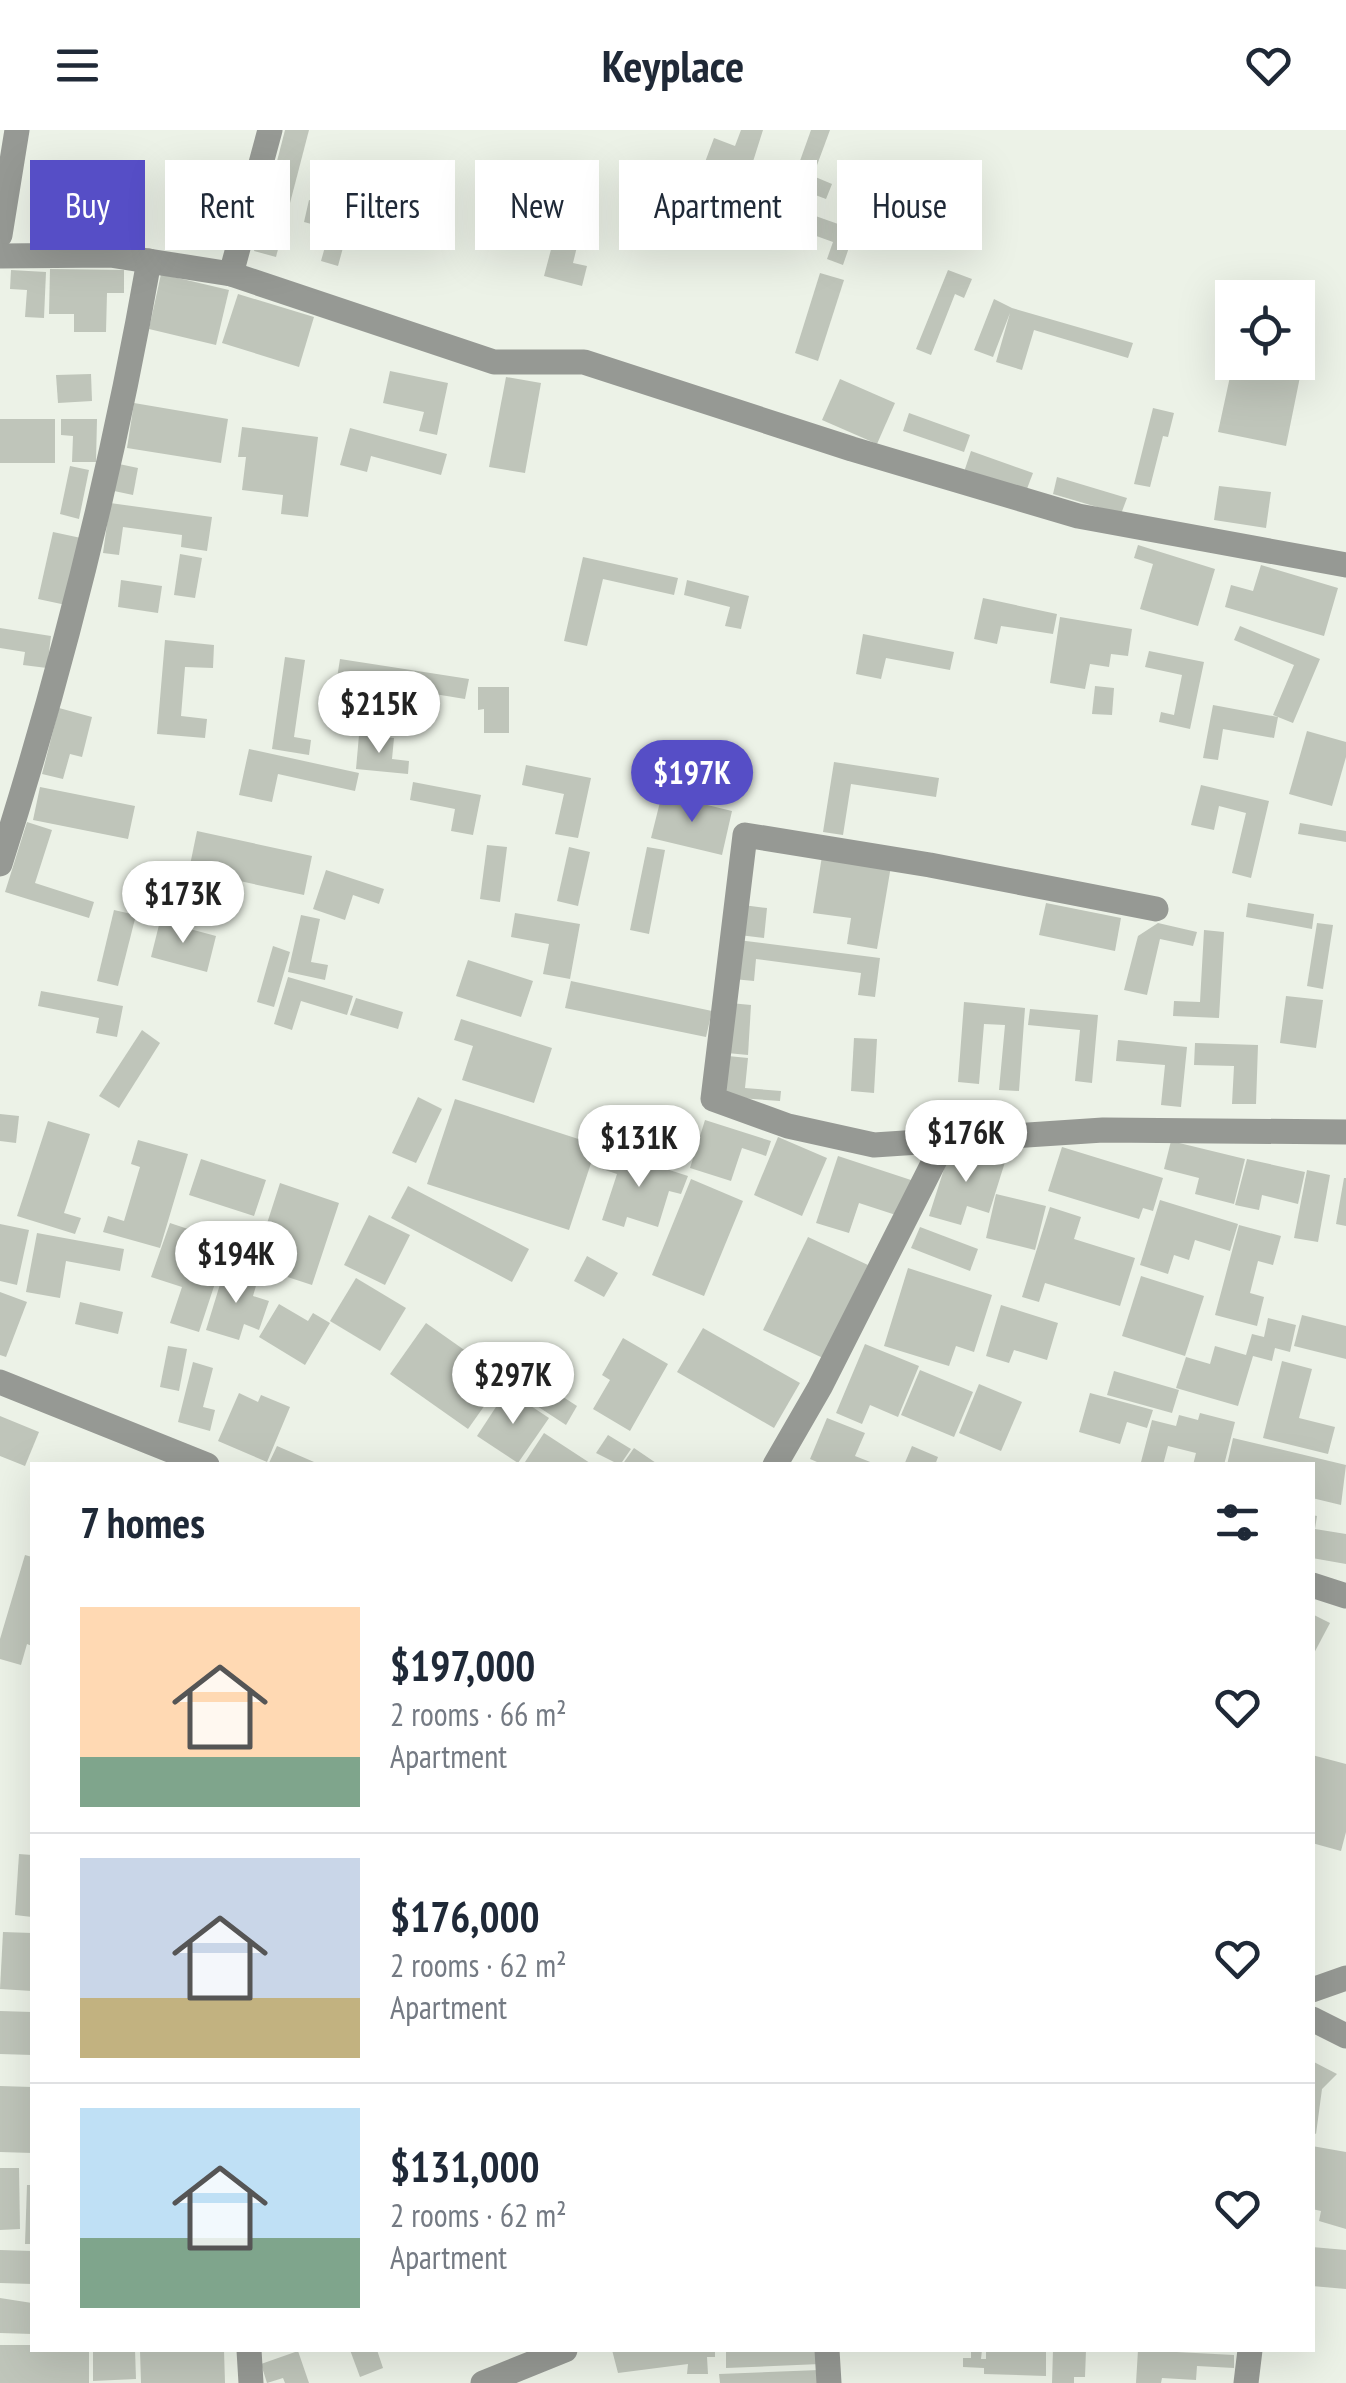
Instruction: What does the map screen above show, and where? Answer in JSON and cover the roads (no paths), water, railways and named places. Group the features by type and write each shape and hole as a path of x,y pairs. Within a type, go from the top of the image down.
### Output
{"street":[{"path":"0,235 17,130"},
{"path":"231,274 270,130"},
{"path":"0,256 110,256 231,274 494,362 584,362 1078,516 1346,565"},
{"path":"0,864 70,632 108,470 148,261"},
{"path":"1156,909 930,865 745,835 713,1098 788,1126 874,1146 1103,1130 1346,1132"},
{"path":"776,1462 820,1387 946,1138"},
{"path":"0,1382 200,1462"},
{"path":"1315,1586 1346,1596"},
{"path":"1315,1989 1346,1978"},
{"path":"1315,2020 1346,2036"},
{"path":"249,2352 251,2383"},
{"path":"482,2383 560,2352"},
{"path":"827,2352 828,2383"},
{"path":"1246,2383 1250,2352"}]}
